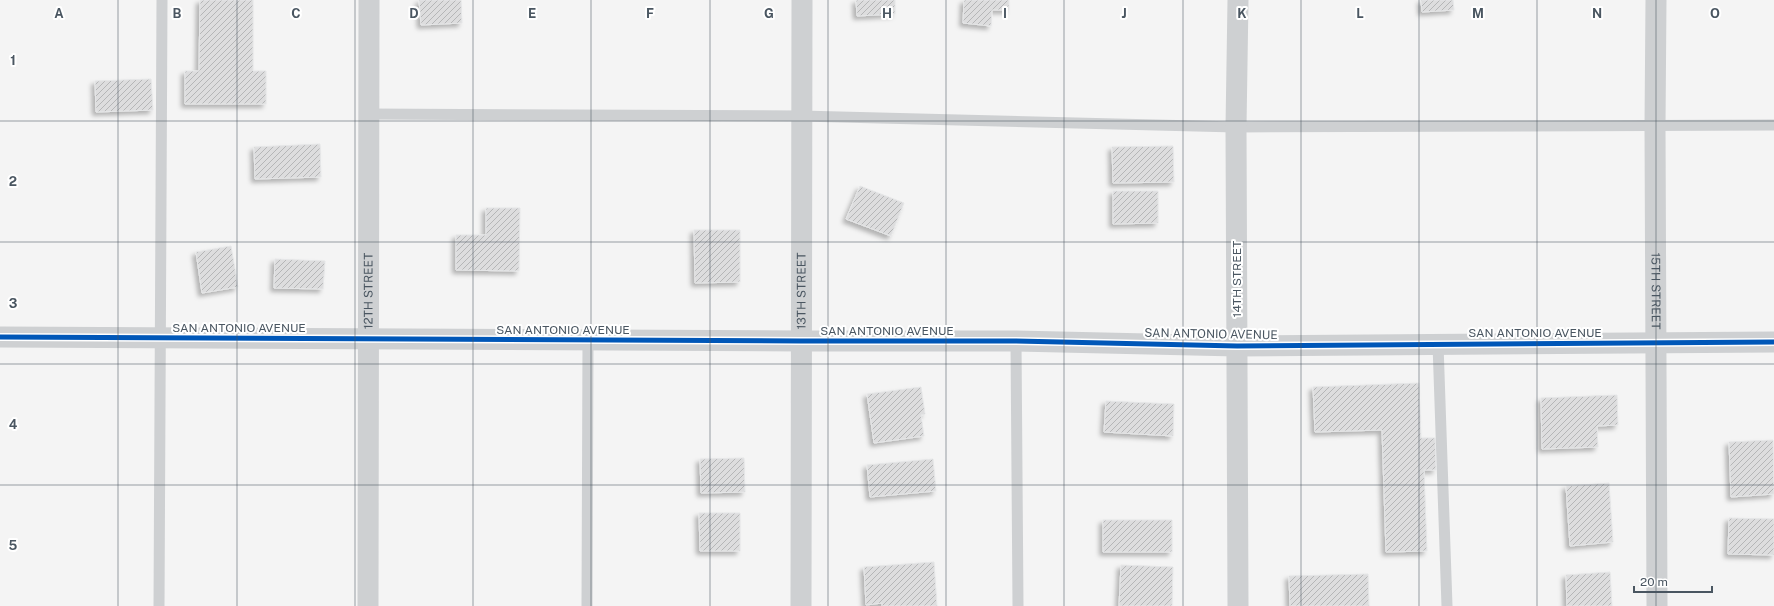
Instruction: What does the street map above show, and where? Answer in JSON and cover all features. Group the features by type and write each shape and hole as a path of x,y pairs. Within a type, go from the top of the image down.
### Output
{"street":[{"name":"12TH STREET","path":"368,606 369,0"},
{"name":"13TH STREET","path":"801,606 802,0"},
{"name":"14TH STREET","path":"1238,0 1236,128 1238,606"},
{"name":"15TH STREET","path":"1656,0 1655,126 1657,606"},
{"name":"SAN ANTONIO AVENUE","path":"0,337 1016,341 1237,346 1774,342"}],"lane":[{"path":"159,606 162,0"},
{"path":"369,114 801,116 1236,128 1774,125"},
{"path":"587,606 588,340"},
{"path":"1016,341 1018,606"},
{"path":"1438,344 1447,606"}],"building":[{"path":"200,0 253,0 253,71 266,71 266,104 185,104 185,71 199,71"},
{"path":"419,0 461,0 462,23 421,25"},
{"path":"856,0 895,0 895,14 857,16"},
{"path":"964,0 1009,0 1009,10 992,10 991,26 963,23"},
{"path":"1421,0 1453,0 1454,10 1422,12"},
{"path":"151,79 153,110 96,112 95,81"},
{"path":"320,144 321,177 255,179 254,147"},
{"path":"1173,146 1174,182 1113,183 1112,147"},
{"path":"860,186 904,203 891,236 846,219"},
{"path":"1113,191 1158,191 1158,223 1113,224"},
{"path":"486,208 520,208 519,271 456,270 456,235 486,235"},
{"path":"694,230 740,230 740,282 695,283"},
{"path":"231,246 238,287 202,293 196,252"},
{"path":"275,259 325,261 323,289 274,288"},
{"path":"1419,383 1421,438 1435,438 1436,470 1424,470 1427,551 1386,552 1382,430 1315,432 1313,387"},
{"path":"921,387 925,414 921,415 924,436 874,443 867,394"},
{"path":"1617,395 1618,425 1597,426 1598,447 1542,449 1541,398"},
{"path":"1106,401 1174,404 1173,436 1104,432"},
{"path":"1773,440 1774,494 1731,497 1729,442"},
{"path":"744,458 745,492 701,493 700,459"},
{"path":"933,459 936,491 870,497 867,465"},
{"path":"1609,483 1613,542 1570,546 1566,486"},
{"path":"699,513 740,513 740,551 700,551"},
{"path":"1729,518 1774,519 1774,555 1728,554"},
{"path":"1103,520 1172,520 1172,552 1103,552"},
{"path":"934,562 937,606 882,606 882,603 866,605 864,567"},
{"path":"1121,565 1173,567 1172,606 1119,606"},
{"path":"1610,572 1612,606 1567,606 1566,575"},
{"path":"1368,574 1369,606 1290,606 1289,576"}],"cycle path":[{"path":"0,337 1016,341 1237,346 1774,342"}]}
